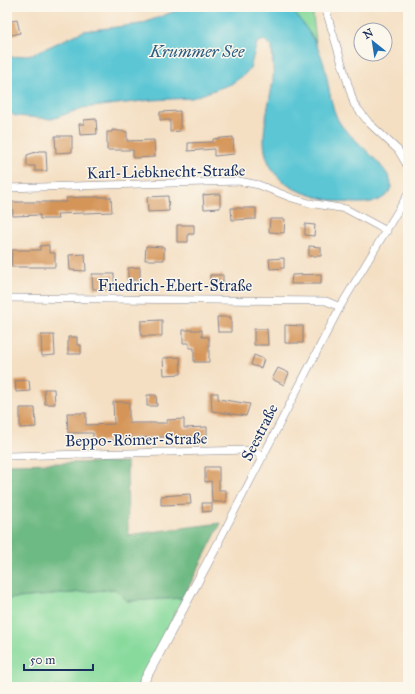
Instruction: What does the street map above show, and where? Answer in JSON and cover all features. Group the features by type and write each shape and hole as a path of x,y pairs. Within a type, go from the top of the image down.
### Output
{"street":[{"path":"325,7 354,104 369,123 398,150 408,167"},
{"name":"Karl-Liebknecht-Straße","path":"7,188 239,181 259,185 309,203 346,209 387,231"},
{"name":"Seestraße","path":"141,687 264,456 340,308 408,194"},
{"name":"Friedrich-Ebert-Straße","path":"7,298 326,301 340,308"},
{"name":"Beppo-Römer-Straße","path":"7,456 250,450 264,456"}],"green space":[{"path":"290,7 312,7 316,42"},
{"path":"127,462 128,535 221,523 183,598 127,601 115,589 7,599 7,464"},
{"path":"115,589 127,601 183,598 137,687 7,687 7,599"}],"water":[{"name":"Krummer See","path":"186,7 290,7 300,19 316,44 322,58 334,110 341,125 386,172 390,180 391,187 385,196 375,201 361,203 329,200 313,196 291,187 284,183 275,174 269,163 264,144 265,122 273,80 273,72 272,46 264,40 257,43 250,68 244,75 231,84 192,98 151,100 83,108 52,119 16,116 7,112 7,58 33,54 84,31 141,24"}],"building":[{"path":"17,20 20,33 8,36 7,22"},
{"path":"180,111 180,131 170,132 170,120 160,120 160,112"},
{"path":"96,119 97,134 80,135 79,124 84,124 84,120"},
{"path":"112,130 127,132 127,141 154,140 155,157 133,158 133,150 107,150 107,132 112,132"},
{"path":"55,136 72,136 72,152 56,153"},
{"path":"233,137 234,154 214,156 214,149 188,151 188,143 213,142 213,139"},
{"path":"39,151 46,151 47,171 35,171 35,166 27,166 27,155"},
{"path":"220,194 220,208 204,209 203,195"},
{"path":"168,196 169,211 148,212 147,197"},
{"path":"111,197 112,212 57,214 58,219 40,219 40,215 13,216 12,202 67,202 66,198"},
{"path":"231,208 256,208 256,219 232,220"},
{"path":"270,219 285,219 284,233 269,232"},
{"path":"305,224 315,225 314,236 305,235"},
{"path":"177,225 194,225 194,234 188,234 188,242 177,242"},
{"path":"49,245 49,253 55,253 55,267 11,267 12,250 40,250 40,246"},
{"path":"146,246 164,247 164,260 145,260"},
{"path":"309,246 321,247 321,256 309,256"},
{"path":"85,254 86,271 70,270 69,255"},
{"path":"284,258 284,268 270,269 269,259"},
{"path":"140,267 140,280 128,280 128,268"},
{"path":"92,274 114,274 114,289 93,289"},
{"path":"321,274 321,284 291,284 292,275"},
{"path":"210,275 223,275 223,290 210,289"},
{"path":"217,317 231,317 231,332 218,332"},
{"path":"162,320 162,336 141,336 141,321"},
{"path":"285,325 303,326 303,343 285,343"},
{"path":"254,329 267,329 268,345 254,345"},
{"path":"183,330 202,330 202,337 209,337 209,362 194,362 194,348 189,348 189,343 183,343"},
{"path":"41,335 54,335 55,355 42,356"},
{"path":"68,337 77,337 77,345 81,345 81,354 68,354"},
{"path":"254,355 264,359 261,368 251,365"},
{"path":"180,357 181,374 164,375 163,358"},
{"path":"278,368 289,373 284,385 272,379"},
{"path":"29,380 30,391 16,392 15,381"},
{"path":"44,389 54,389 55,404 45,404"},
{"path":"211,393 218,393 218,399 250,404 246,416 212,411"},
{"path":"147,395 156,395 157,406 147,406"},
{"path":"113,402 129,402 129,423 167,423 167,420 184,419 184,428 207,427 207,441 192,442 192,436 134,438 93,442 93,433 68,433 67,413 86,413 86,425 114,424"},
{"path":"20,408 35,408 36,427 20,428"},
{"path":"205,467 219,467 219,490 226,490 226,502 212,502 211,481 205,482"},
{"path":"190,494 191,504 161,505 161,496"},
{"path":"202,503 212,503 212,511 203,512"}]}
